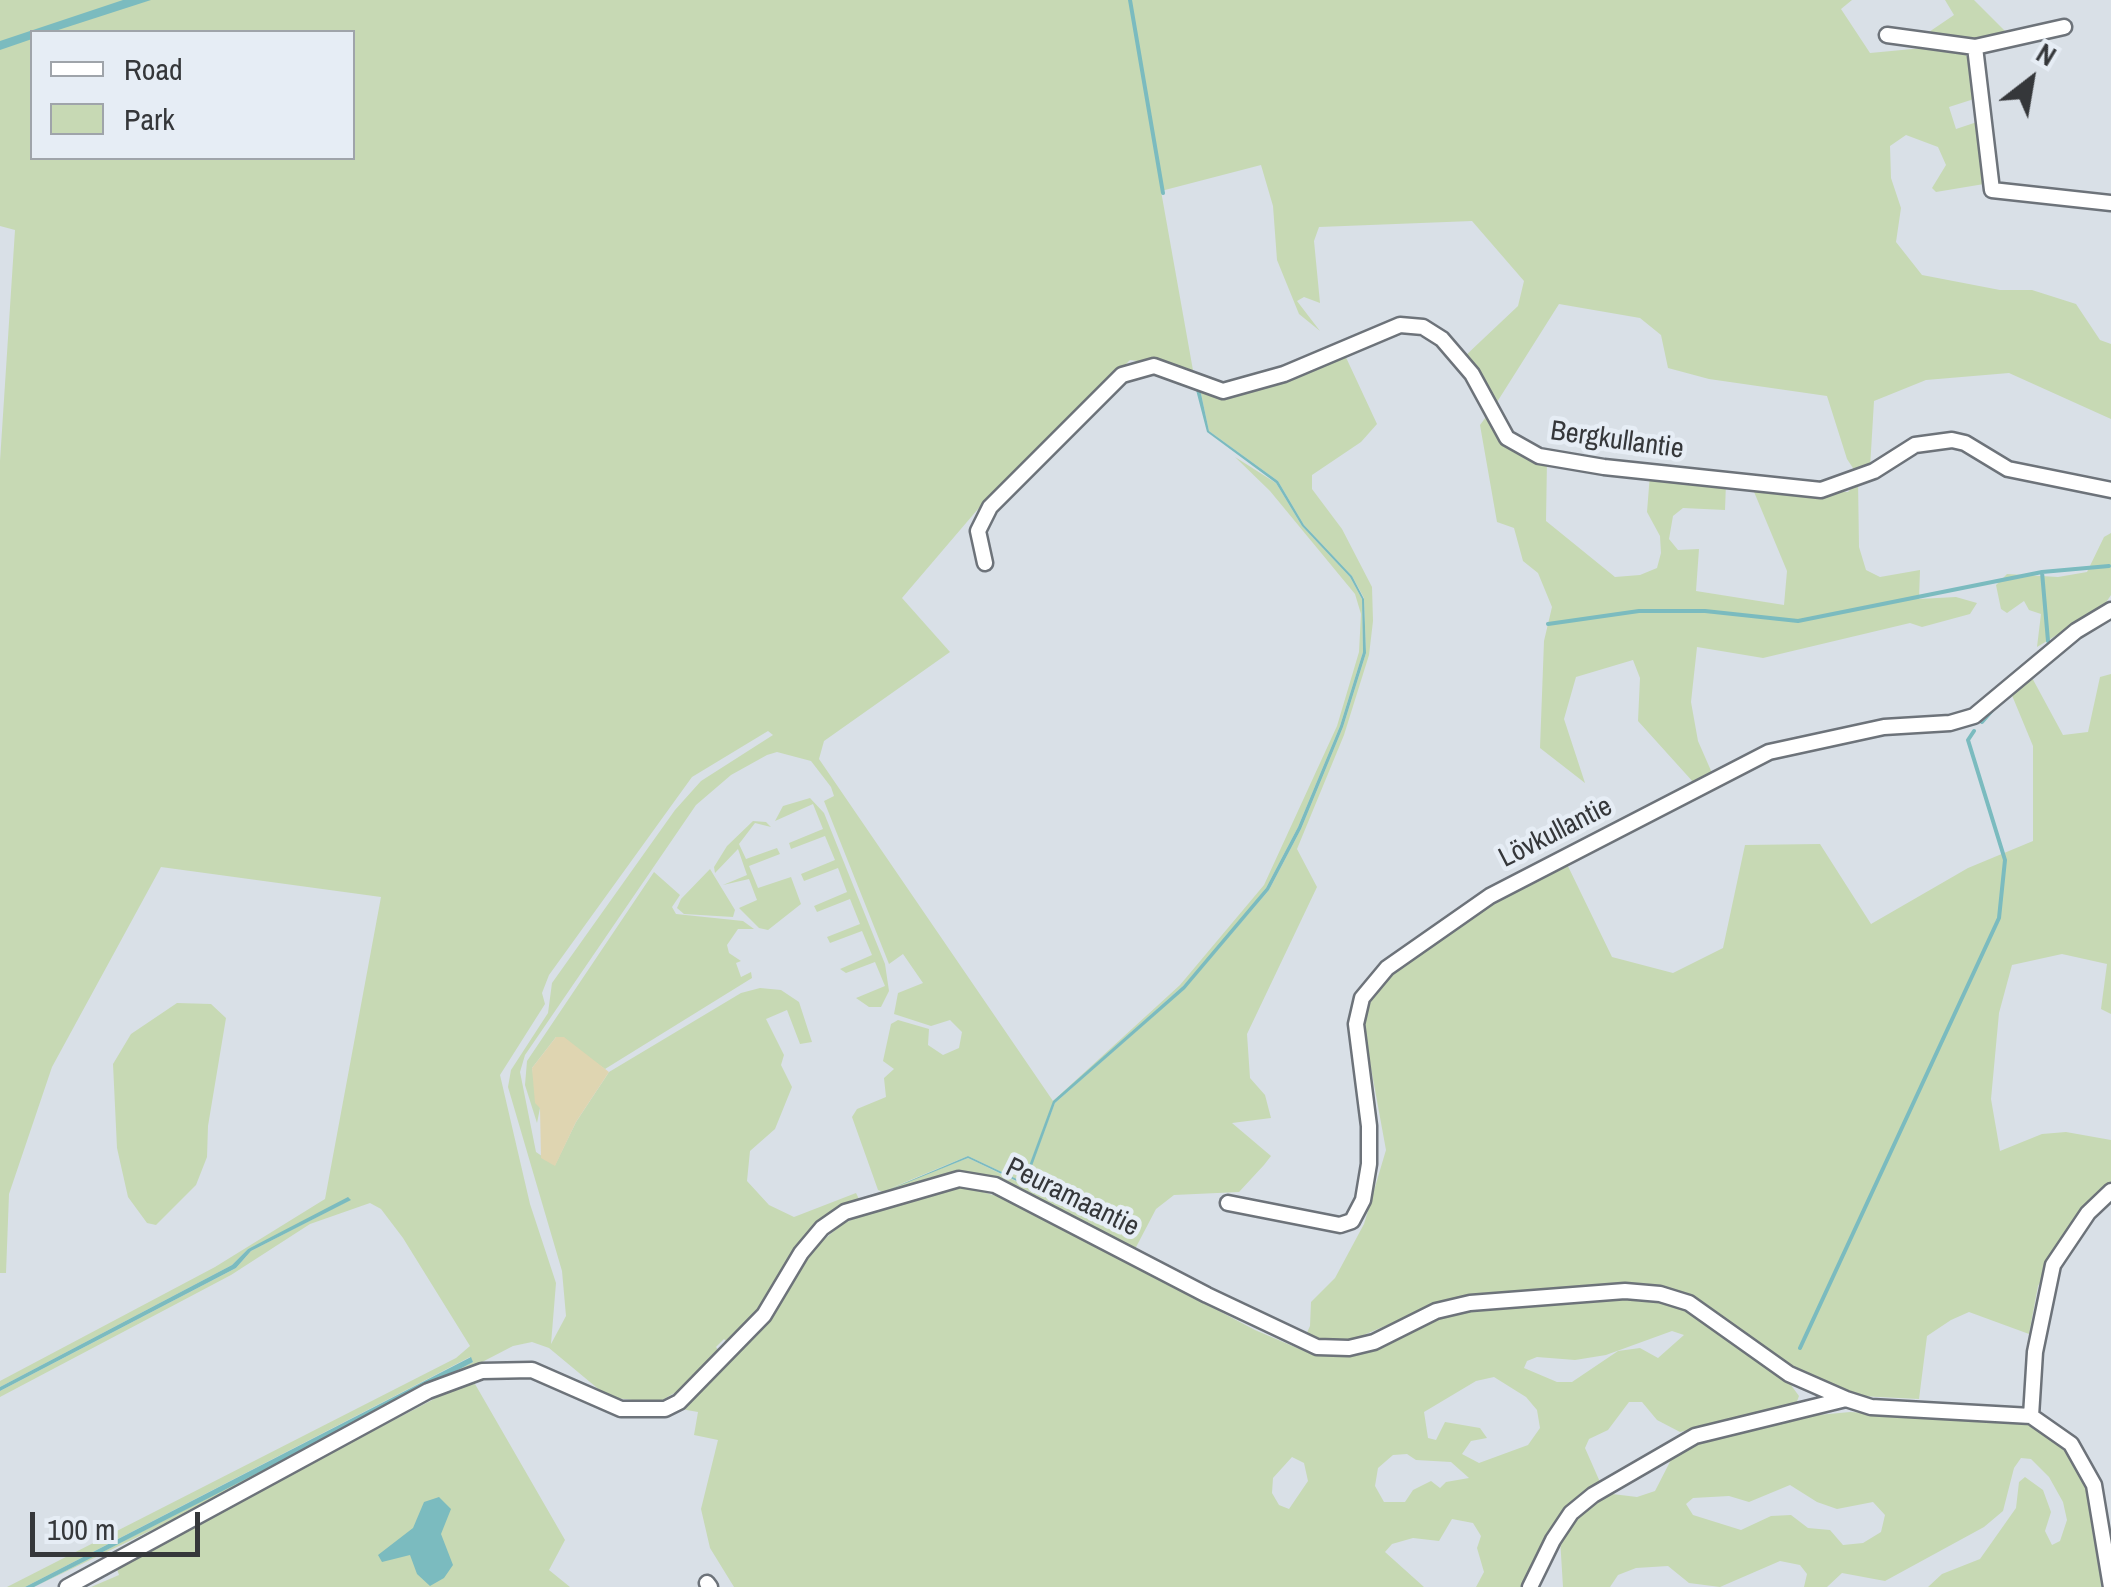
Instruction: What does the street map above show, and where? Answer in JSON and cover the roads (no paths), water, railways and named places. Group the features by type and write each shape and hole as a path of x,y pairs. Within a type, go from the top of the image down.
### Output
{"street":[{"path":"1888,35 1975,46 2064,27"},
{"path":"1975,46 1992,190 2111,203"},
{"name":"Bergkullantie","path":"985,562 978,531 990,506 1122,375 1154,366 1223,392 1284,374 1400,325 1423,328 1442,339 1472,374 1507,438 1519,448 1555,459 1822,490 1874,471 1915,445 1952,440 1965,442 2008,469 2111,490"},
{"name":"Lövkullantie","path":"1228,1203 1340,1225 1352,1220 1363,1200 1368,1164 1369,1126 1356,1024 1362,998 1387,968 1490,896 1769,752 1884,727 1950,723 1974,716 2064,640 2111,610"},
{"name":"Peuramaantie","path":"67,1587 428,1391 482,1371 532,1370 622,1409 665,1409 679,1402 764,1315 800,1253 822,1228 845,1212 959,1179 995,1185 1206,1295 1317,1347 1349,1348 1374,1342 1436,1311 1470,1303 1625,1291 1689,1303 1809,1385 1846,1400 1870,1407 2031,1416"},
{"path":"2110,1587 2094,1484 2071,1444 2031,1416 2035,1352 2053,1265 2078,1226 2111,1191"},
{"path":"1805,1411 1809,1385"},
{"path":"1530,1587 1571,1513 1592,1495 1695,1436 1846,1400"}],"water":[{"path":"123,0 151,0 58,30 33,30"},
{"path":"30,31 30,40 0,50 0,41"},
{"path":"1195,386 1200,389 1209,431 1278,481 1304,525 1352,576 1364,599 1366,653 1343,727 1301,829 1269,890 1185,989 1055,1103 1025,1185 968,1158 886,1191 968,1156 1023,1182 1053,1101 1183,986 1266,888 1298,827 1340,726 1363,652 1362,599 1350,577 1302,526 1276,483 1207,432"},
{"path":"348,1197 351,1200 251,1251 236,1268 0,1391 0,1387 232,1265 248,1249"},
{"path":"471,1357 473,1362 405,1398 34,1587 25,1587"},
{"path":"439,1497 451,1509 441,1534 453,1565 444,1578 430,1586 417,1574 410,1555 382,1562 378,1555 413,1528 424,1502"}],"waterway":[{"path":"1130,0 1163,193"},
{"path":"2048,641 2042,572 2109,566"},
{"path":"1548,624 1639,611 1705,611 1798,621 2042,572"},
{"path":"1982,722 1995,707"},
{"path":"1800,1348 1999,918 2005,860 1968,740 1974,731"}]}
